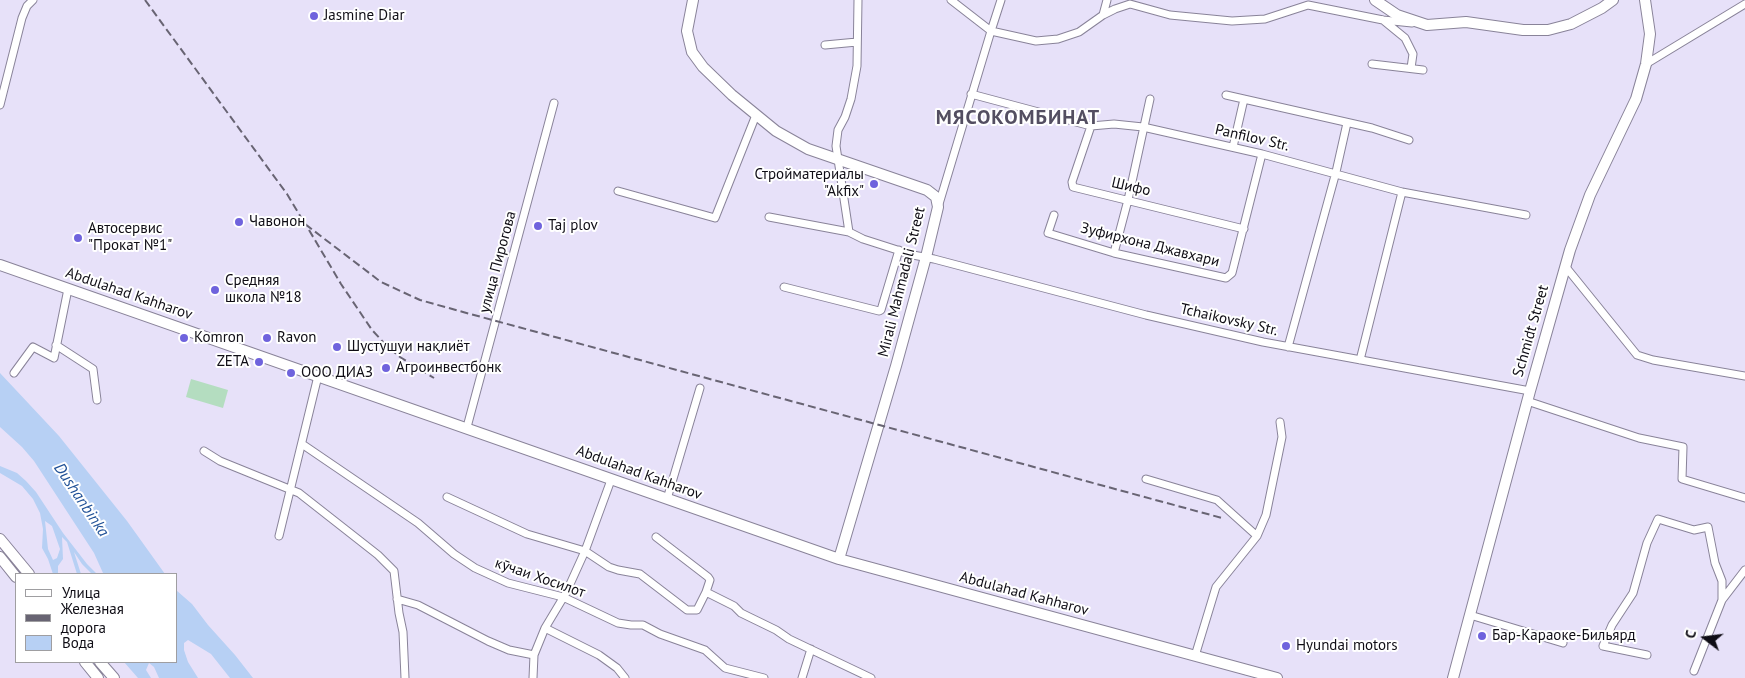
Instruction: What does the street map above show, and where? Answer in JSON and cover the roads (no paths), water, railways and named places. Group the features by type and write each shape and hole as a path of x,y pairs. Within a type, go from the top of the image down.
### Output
{"street":[{"path":"0,105 22,18 32,0"},
{"name":"Mirali Mahmadali Street","path":"693,0 687,31 692,52 702,67 776,131 808,150 927,190 936,197 938,207 926,258 839,558"},
{"path":"849,232 838,159 838,130 851,99 857,66 858,0"},
{"path":"951,0 991,31 1036,41 1058,39 1079,32 1103,15 1130,4 1170,15 1240,20 1265,19 1308,5 1383,20 1427,25 1466,22 1523,30 1548,30 1572,24 1613,0"},
{"path":"938,207 1001,0"},
{"path":"1103,15 1107,0"},
{"path":"1375,0 1397,14 1427,25"},
{"name":"Schmidt Street","path":"1453,678 1528,396 1565,266 1590,195 1636,99 1646,64 1650,34 1645,0"},
{"path":"1646,64 1745,4"},
{"path":"1383,20 1405,38 1413,54 1411,68"},
{"path":"826,46 857,42"},
{"path":"1372,64 1423,70"},
{"name":"Panfilov Str.","path":"971,94 1091,126 1114,124 1143,127 1336,172 1402,192 1526,215"},
{"path":"1226,94 1372,128 1409,140"},
{"path":"1114,253 1128,200 1150,99"},
{"path":"1233,147 1244,99"},
{"name":"улица Пирогова","path":"467,427 554,102"},
{"path":"618,192 715,218 756,114"},
{"path":"1288,347 1336,172 1346,123"},
{"name":"Шифо","path":"1091,126 1072,185 1076,189 1244,229"},
{"name":"Зуфирхона Джавхари","path":"1054,215 1048,234 1114,253 1226,278 1232,274 1262,154"},
{"path":"1360,360 1402,192"},
{"name":"Tchaikovsky Str.","path":"769,218 849,232 863,239 926,258 1146,315 1288,347 1360,360 1528,396 1639,438 1683,447 1682,479 1745,498"},
{"path":"784,287 879,312 899,250"},
{"name":"Abdulahad Kahharov","path":"0,265 467,427 611,480 839,558 1278,678"},
{"path":"1565,266 1637,355 1653,360 1745,376"},
{"path":"14,373 33,347 54,358 68,289"},
{"path":"56,345 93,369 97,400"},
{"path":"278,536 318,376"},
{"path":"667,499 700,388"},
{"path":"1195,656 1216,587 1257,536 1266,515 1280,454 1282,437 1280,422"},
{"name":"кӯчаи Хосилот","path":"302,444 418,523 469,565 508,583 564,597 614,621 631,625 643,625 668,637 696,646 710,654 725,668 764,678"},
{"path":"204,450 220,461 299,493 378,555 394,571 405,647 405,678"},
{"path":"1146,479 1216,500 1257,536"},
{"path":"533,678 534,655 545,628 564,597 585,551 611,480"},
{"path":"447,497 527,534 585,551 609,567 640,574 687,610 697,610 710,580 656,537"},
{"path":"1647,655 1603,646 1612,625 1633,593 1647,543 1658,519 1694,530 1708,527 1715,563 1722,581 1722,600"},
{"path":"0,539 28,573"},
{"path":"0,557 15,576"},
{"path":"1694,671 1722,600 1745,570"},
{"path":"706,592 734,606 741,613 776,630 789,639 871,678"},
{"path":"397,599 418,605 509,650 534,655"},
{"path":"1470,615 1562,643"},
{"path":"545,628 599,654 617,668 625,678"},
{"path":"802,678 811,649"},
{"path":"86,663 98,678"},
{"path":"101,663 114,678"}],"water":[{"name":"Dushanbinka","path":"0,373 59,436 127,521 164,573 103,573 94,553 34,461 0,427"},
{"path":"0,466 17,473 36,492 63,533 96,573 91,573 74,552 81,573 77,573 67,542 62,537 63,559 58,566 58,573 53,573 42,548 43,529 40,513 33,499 22,486 0,473","holes":["45,521 52,526 60,549 57,558 53,560 48,549"]},
{"path":"178,592 192,604 253,678 230,678 211,654 188,640 184,643 184,650 188,662 198,678 159,678 154,667 149,663 178,663"},
{"path":"125,663 149,663 146,670 151,678 138,678"}],"railway":[{"path":"145,0 287,194 305,224 381,282 420,300 1222,518"},
{"path":"309,230 341,284 372,330 400,357 434,378"}],"place":[{"name":"Jasmine Diar","path":"314,16"},
{"name":"Стройматериалы \"Akfix\"","path":"874,184"},
{"name":"Чавонон","path":"239,222"},
{"name":"Taj plov","path":"538,226"},
{"name":"Автосервис \"Прокат №1\"","path":"78,238"},
{"name":"Средняя школа №18","path":"215,290"},
{"name":"Komron","path":"184,338"},
{"name":"Ravon","path":"267,338"},
{"name":"Шустушуи нақлиёт","path":"337,347"},
{"name":"ZETA","path":"259,362"},
{"name":"Агроинвестбонк","path":"386,368"},
{"name":"ООО ДИАЗ","path":"291,373"},
{"name":"Бар-Караоке-Бильярд","path":"1482,636"},
{"name":"Hyundai motors","path":"1286,646"}],"district":[{"name":"МЯСОКОМБИНАТ","path":"1018,118"}]}
